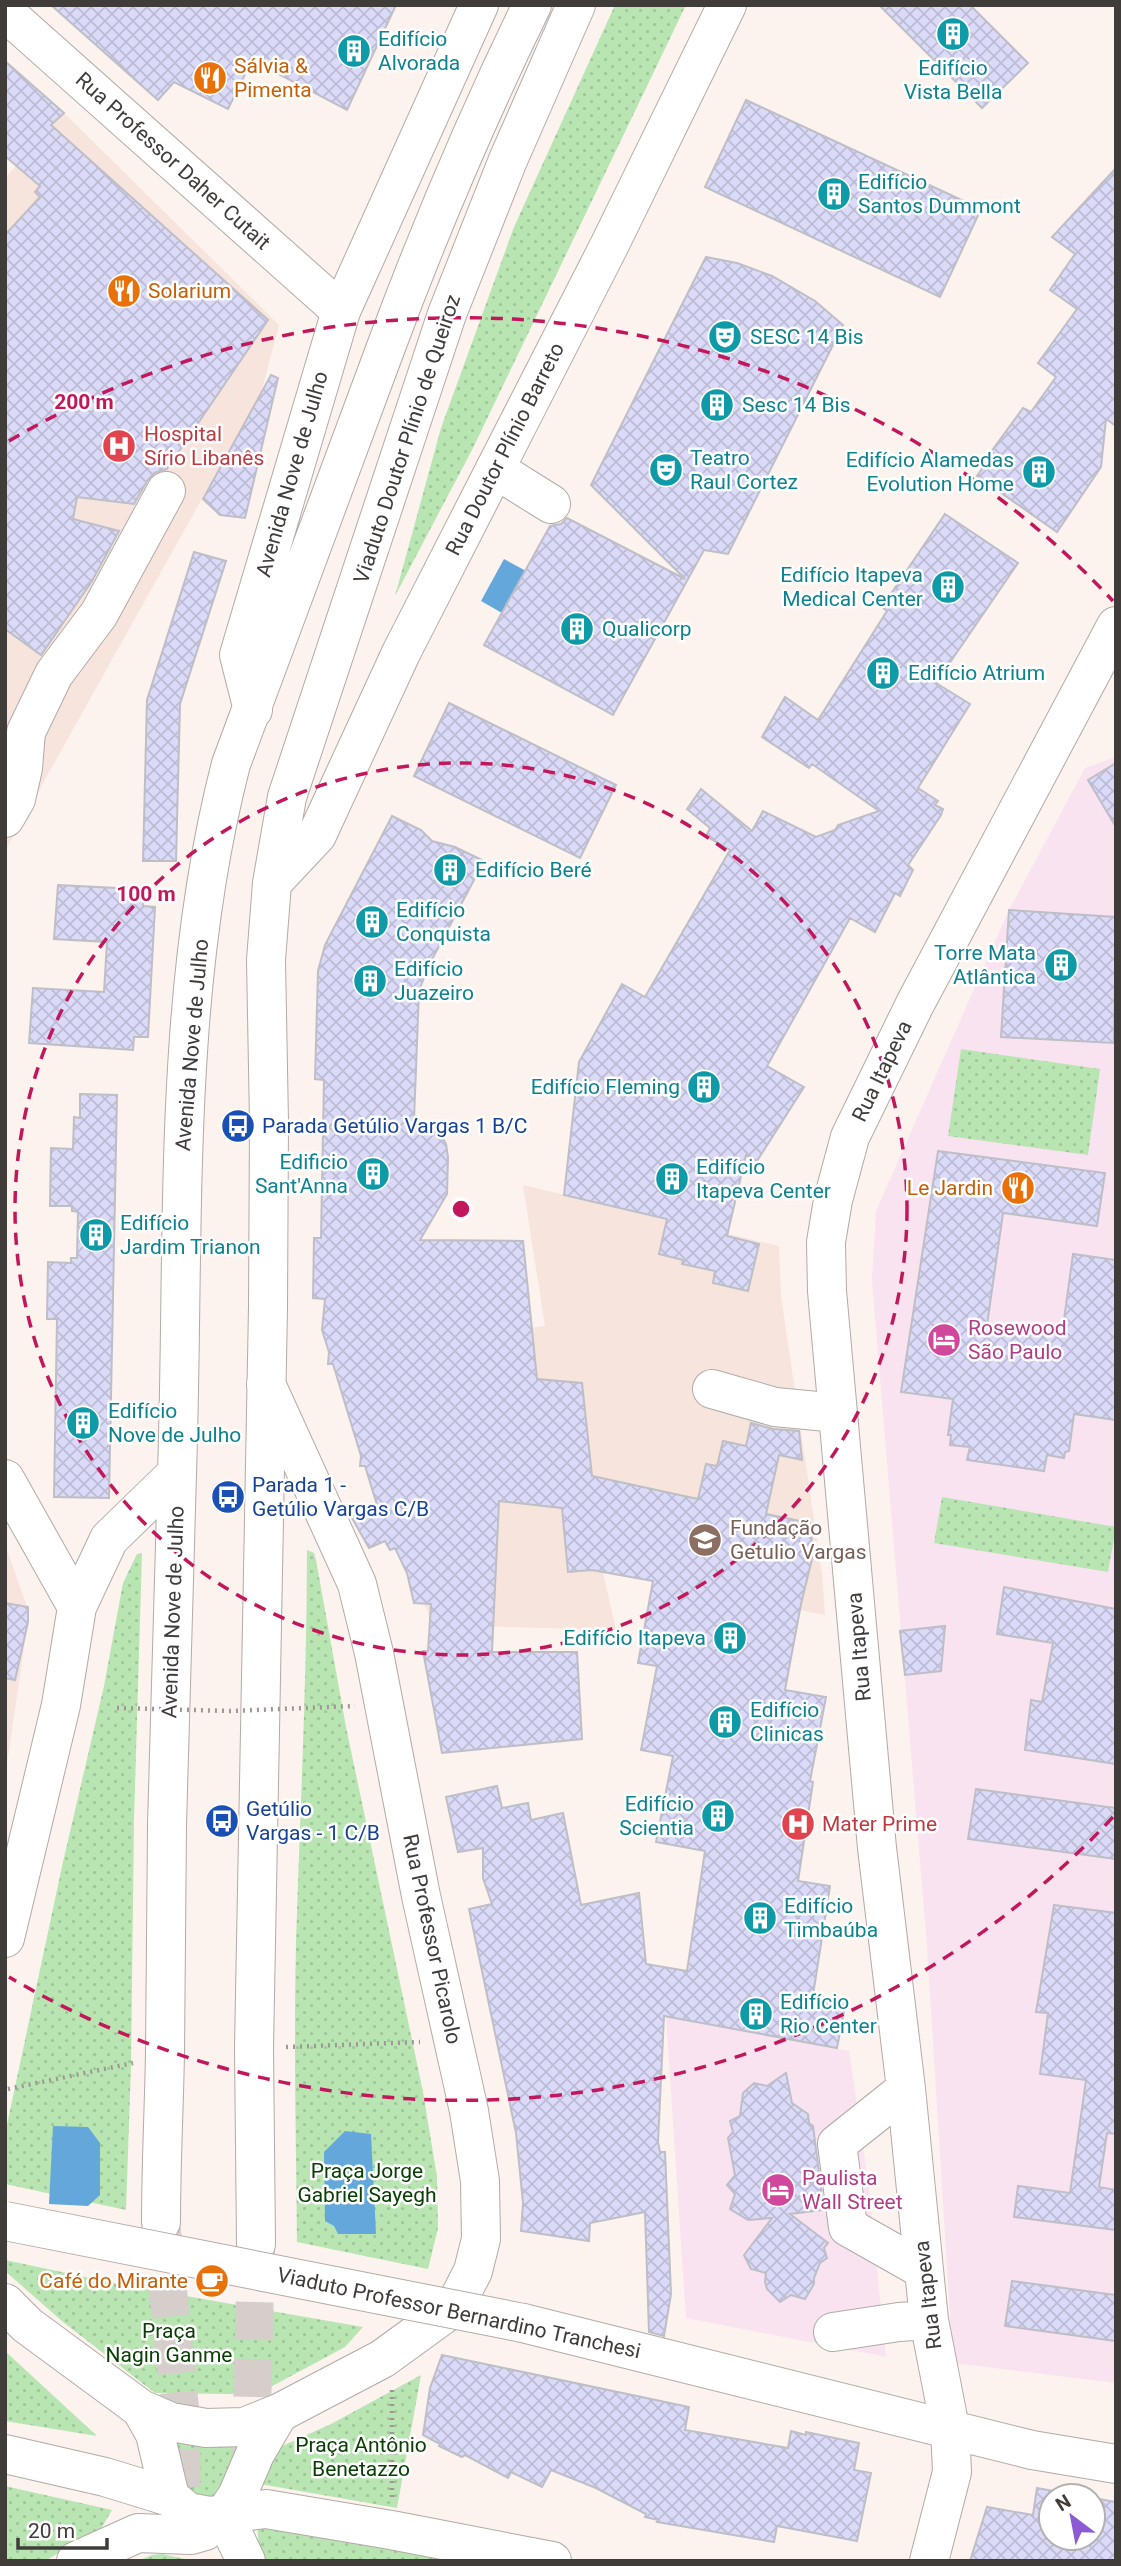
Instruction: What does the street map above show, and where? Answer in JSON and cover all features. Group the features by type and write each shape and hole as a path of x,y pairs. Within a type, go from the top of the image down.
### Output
{"street":[{"name":"Avenida Nove de Julho","path":"161,2222 184,1080 207,880 218,820 231,764 253,710 239,655 341,311 478,5"},
{"path":"253,710 410,283 502,66 532,5"},
{"name":"Viaduto Doutor Plínio de Queiroz","path":"272,883 288,797 447,314 508,160 576,5"},
{"name":"Rua Doutor Plínio Barreto","path":"272,883 317,835 401,653 609,246 727,5"},
{"name":"Rua Professor Daher Cutait","path":"5,12 341,311"},
{"path":"495,469 551,503"},
{"path":"5,818 16,799 23,768 26,732 54,674 99,614 166,491"},
{"name":"Rua Itapeva","path":"929,2561 952,2472 950,2428 929,2320 906,2089 877,1848 827,1291 827,1242 833,1200 850,1137 915,1004 1111,651"},
{"path":"256,2244 254,2048 269,1122 266,960 272,883"},
{"name":"Rua Professor Picarolo","path":"141,2409 171,2422 206,2428 244,2427 279,2413 382,2359 454,2305 473,2271 481,2239 480,2181 469,2111 421,1896 374,1653 357,1584 266,1384"},
{"path":"712,1389 775,1407 838,1413"},
{"path":"5,1938 61,1705 77,1607 108,1539 177,1473"},
{"path":"5,1479 77,1607"},
{"path":"32,1530 79,1540 108,1539"},
{"path":"906,2089 837,2144 848,2227 924,2270"},
{"name":"Viaduto Professor Bernardino Tranchesi","path":"5,2221 556,2329 1032,2450 1116,2464"},
{"path":"5,2303 38,2333 141,2409 155,2434 170,2497"},
{"path":"833,2332 929,2320"},
{"path":"76,2561 138,2533 191,2535 205,2531 224,2515 237,2496 255,2454 279,2413"},
{"path":"5,2454 105,2477 170,2497 196,2515 266,2510 391,2530 552,2561"},
{"path":"224,2515 246,2561"}],"path":[{"path":"117,1709 230,1711 355,1706"},
{"path":"254,2048 428,2042"},
{"path":"8,2089 137,2062"},
{"path":"382,2359 392,2378 391,2530"}],"shaded area":[{"name":"Hospital Sírio Libanês","path":"64,113 279,325 261,393 5,851 5,178"},
{"path":"1116,757 1116,2383 953,2363 927,1947 872,1280 876,1211 1009,910 1085,768"},
{"path":"523,1185 779,1246 781,1296 822,1574 825,1615 603,1572 616,1630 433,1625 366,1459 524,1329 545,1326"},
{"path":"5,1544 27,1607 28,1621 5,1777"},
{"path":"666,2017 849,2051 868,2181 886,2357 686,2318"}],"green space":[{"path":"615,5 686,5 472,450 395,596 441,428 514,227"},
{"path":"961,1049 1100,1069 1088,1155 948,1136"},
{"path":"942,1497 1116,1527 1108,1572 934,1543"},
{"name":"Praça Jorge Gabriel Sayegh","path":"307,1550 314,1553 316,1560 346,1727 423,2092 437,2177 438,2228 428,2269 297,2242 295,1994"},
{"path":"142,1553 126,2210 5,2184 5,2134 104,1686 123,1583 137,1554"},
{"name":"Praça Nagin Ganme","path":"5,2260 123,2285 363,2327 345,2347 263,2391 231,2394 155,2393 63,2322 5,2271"},
{"path":"5,2351 97,2436 5,2421"},
{"name":"Praça Antônio Benetazzo","path":"421,2375 397,2508 260,2484 271,2451 331,2424"},
{"path":"250,2431 224,2499 190,2500 174,2434"},
{"path":"5,2486 112,2510 102,2527 45,2561 5,2561"},
{"path":"257,2524 439,2554 438,2561 262,2561"},
{"path":"162,2554 194,2561 138,2561"}],"water":[{"path":"504,559 526,571 502,613 481,601"},
{"path":"53,2126 88,2127 100,2143 100,2195 88,2206 49,2204"},
{"path":"345,2131 371,2134 376,2234 338,2234 334,2226 325,2221 324,2152"}],"building":[{"path":"51,5 396,5 347,110 252,60 228,109 174,82 158,100"},
{"name":"Edifício Vista Bella","path":"879,5 970,5 1028,63 982,108"},
{"name":"Hospital Sírio Libanês","path":"5,61 64,113 51,125 268,320 167,469 154,473 134,504 77,497 73,519 119,531 92,581 41,655 5,629 5,235 40,197 35,192 40,186 5,156"},
{"name":"Edifício Santos Dummont","path":"746,100 981,209 940,297 705,187"},
{"path":"1116,168 1116,426 1106,419 1101,467 1057,532 977,476 1023,408 1031,412 1056,377 1038,363 1077,309 1050,290 1075,254 1052,237"},
{"name":"Sesc 14 Bis","path":"706,257 737,263 772,276 815,301 843,325 728,554 704,550 613,715 484,645 550,526 561,524 567,518 685,579 591,485"},
{"path":"271,375 278,378 245,518 220,515 203,499"},
{"path":"945,514 1018,563 936,683 970,704 918,788 938,801 935,805 943,809 941,815 908,865 913,870 900,896 895,893 875,932 850,918 767,1066 804,1087 757,1161 746,1155 727,1236 759,1244 748,1291 713,1283 715,1271 682,1264 683,1260 659,1254 667,1219 564,1195 579,1062 622,984 645,997 730,850 706,836 710,828 687,809 701,789 752,831 763,811 816,837 835,830 838,825 879,811 812,764 809,768 762,737 785,697 818,720 887,611 882,607"},
{"path":"194,552 226,561 180,704 176,861 143,861 147,700"},
{"path":"449,703 616,785 580,858 414,776"},
{"path":"1116,763 1116,827 1088,780"},
{"path":"392,816 421,830 432,841 455,847 484,861 428,967 419,991 414,1120 433,1128 441,1135 448,1157 447,1194 420,1240 523,1241 537,1379 582,1383 592,1476 698,1499 706,1464 717,1466 723,1441 746,1446 751,1423 773,1429 799,1431 802,1460 779,1455 766,1514 810,1523 813,1555 785,1690 826,1697 810,1781 813,1782 798,1881 830,1886 813,1995 846,2001 837,2048 664,2016 658,2142 660,2152 665,2152 671,2294 664,2336 649,2332 645,2212 590,2223 589,2241 521,2231 523,2203 516,2133 469,1909 492,1904 483,1878 483,1848 458,1852 446,1797 497,1786 502,1808 528,1803 531,1820 563,1813 581,1905 639,1893 646,1964 687,1971 705,1851 656,1842 673,1756 641,1750 657,1666 638,1663 653,1581 592,1570 568,1572 562,1508 499,1501 492,1652 577,1652 582,1739 442,1753 423,1651 428,1651 431,1604 414,1603 407,1573 395,1548 390,1550 385,1541 369,1548 352,1518 377,1505 365,1466 360,1466 361,1456 333,1364 328,1364 329,1352 322,1330 325,1299 313,1298 314,1238 321,1238 324,1080 315,1079 318,971 325,945"},
{"path":"58,885 144,892 143,906 155,907 148,1037 134,1037 133,1050 29,1043 33,988 104,992 107,942 54,939"},
{"name":"Torre Mata Atlântica","path":"1009,910 1116,917 1114,1043 1001,1037"},
{"path":"80,1094 117,1095 109,1498 54,1497 57,1319 47,1319 48,1262 71,1263 71,1258 77,1258 78,1212 72,1211 72,1206 50,1206 51,1148 73,1149 74,1117 80,1118"},
{"name":"Rosewood São Paulo","path":"938,1151 1105,1173 1097,1226 1003,1213 987,1325 1062,1334 1073,1254 1116,1260 1116,1420 1074,1414 1069,1451 1065,1452 1064,1458 1047,1455 1044,1471 967,1460 970,1447 950,1445 951,1435 948,1435 953,1399 901,1392"},
{"path":"1004,1587 1116,1609 1116,1764 1025,1750 1031,1700 1042,1702 1053,1643 997,1634"},
{"path":"5,1603 28,1607 28,1622 15,1680 5,1678"},
{"path":"945,1626 941,1671 905,1675 900,1631"},
{"path":"976,1789 1116,1808 1116,1859 968,1839"},
{"path":"1054,1905 1116,1913 1116,2134 1107,2133 1099,2187 1116,2190 1116,2230 1014,2217 1018,2186 1070,2193 1086,2080 1040,2074 1048,2013 1036,2012"},
{"name":"Paulista Wall Street","path":"786,2073 792,2103 808,2114 809,2123 813,2126 823,2203 822,2210 790,2214 828,2243 824,2248 827,2258 820,2263 814,2284 805,2299 791,2295 780,2302 767,2289 766,2273 751,2269 744,2255 772,2218 748,2220 730,2209 735,2194 727,2185 735,2175 728,2138 733,2132 730,2121 740,2116 743,2093 754,2083 767,2086"},
{"path":"1012,2281 1116,2295 1116,2341 1005,2326"},
{"path":"442,2355 689,2407 685,2430 788,2448 791,2431 859,2443 854,2470 871,2473 857,2541 777,2526 774,2542 657,2522 658,2520 645,2517 646,2514 596,2488 551,2470 542,2487 511,2472 508,2478 465,2455 462,2457 439,2446 440,2444 423,2435 430,2388"},
{"path":"1037,2488 1037,2552 1107,2552 1107,2500 1116,2502 1116,2561 970,2561 987,2507 1033,2515"}],"tunnel":[{"path":"161,2222 181,2418 182,2561"},
{"path":"251,2454 256,2244"}],"place":[{"name":"Edifício Vista Bella","path":"953,34"},
{"name":"Edifício Alvorada","path":"354,51"},
{"name":"Sálvia & Pimenta","path":"210,78"},
{"name":"Edifício Santos Dummont","path":"834,194"},
{"name":"Solarium","path":"124,291"},
{"name":"SESC 14 Bis","path":"725,337"},
{"name":"Sesc 14 Bis","path":"717,405"},
{"name":"Hospital Sírio Libanês","path":"119,446"},
{"name":"Teatro Raul Cortez","path":"666,470"},
{"name":"Edifício Alamedas Evolution Home","path":"1039,472"},
{"name":"Edifício Itapeva Medical Center","path":"948,587"},
{"name":"Qualicorp","path":"577,629"},
{"name":"Edifício Atrium","path":"883,673"},
{"name":"Edifício Beré","path":"450,870"},
{"name":"Edifício Conquista","path":"372,922"},
{"name":"Torre Mata Atlântica","path":"1061,965"},
{"name":"Edifício Juazeiro","path":"370,981"},
{"name":"Edifício Fleming","path":"704,1087"},
{"name":"Parada Getúlio Vargas 1 B/C","path":"238,1126"},
{"name":"Edificio Sant'Anna","path":"373,1174"},
{"name":"Edifício Itapeva Center","path":"672,1179"},
{"name":"Le Jardin","path":"1018,1188"},
{"name":"Edifício Jardim Trianon","path":"96,1235"},
{"name":"Rosewood São Paulo","path":"944,1340"},
{"name":"Edifício Nove de Julho","path":"83,1423"},
{"name":"Parada 1 - Getúlio Vargas C/B","path":"228,1497"},
{"name":"Fundação Getulio Vargas","path":"705,1540"},
{"name":"Edifício Itapeva","path":"730,1638"},
{"name":"Edifício Clinicas","path":"725,1722"},
{"name":"Edifício Scientia","path":"718,1816"},
{"name":"Getúlio Vargas - 1 C/B","path":"222,1821"},
{"name":"Mater Prime","path":"798,1824"},
{"name":"Edifício Timbaúba","path":"760,1918"},
{"name":"Edifício Rio Center","path":"756,2014"},
{"name":"Paulista Wall Street","path":"778,2190"},
{"name":"Café do Mirante","path":"212,2281"}]}
